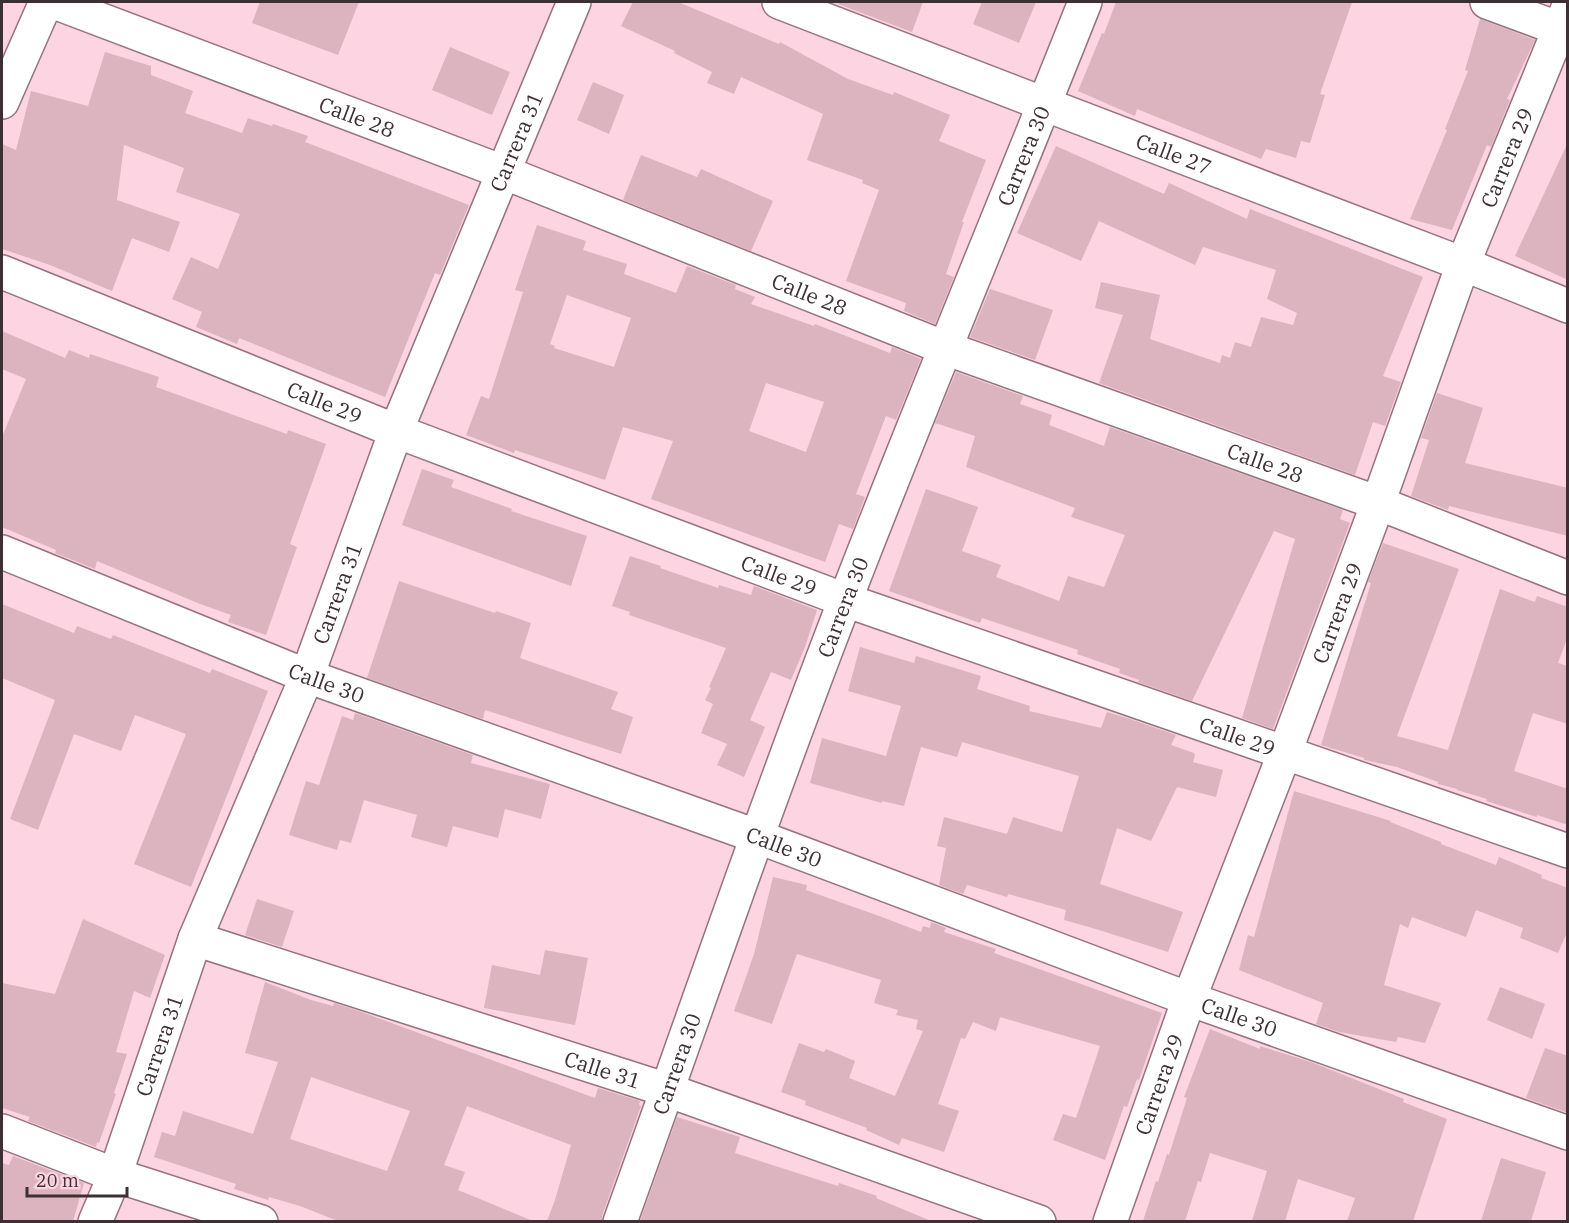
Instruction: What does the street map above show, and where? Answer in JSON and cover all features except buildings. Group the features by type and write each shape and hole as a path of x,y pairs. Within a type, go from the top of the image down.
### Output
{"street":[{"path":"2,102 46,2"},
{"name":"Calle 28","path":"54,2 503,172 945,348 1378,503 1568,578"},
{"name":"Carrera 31","path":"95,1221 115,1175 195,939 307,676 396,431 574,2"},
{"name":"Calle 27","path":"779,2 1568,306"},
{"name":"Carrera 30","path":"620,1221 756,836 845,600 1085,2"},
{"path":"1487,2 1565,23"},
{"name":"Carrera 29","path":"1110,1221 1189,999 1378,503 1463,264 1565,23"},
{"name":"Calle 29","path":"2,272 396,431 845,600 1568,851"},
{"name":"Calle 30","path":"2,552 307,676 756,836 1189,999 1568,1133"},
{"name":"Calle 31","path":"195,939 667,1090 1039,1221"},
{"path":"2,1131 115,1175 261,1221"}]}
